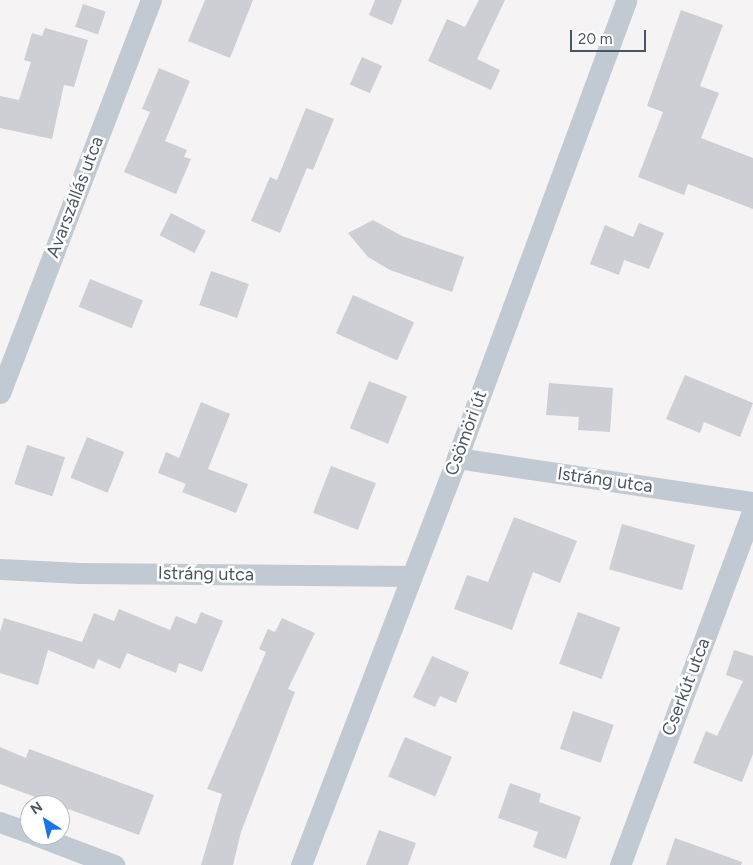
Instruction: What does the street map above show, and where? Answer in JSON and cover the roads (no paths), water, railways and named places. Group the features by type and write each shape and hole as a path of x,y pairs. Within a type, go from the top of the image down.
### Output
{"street":[{"name":"Avarszállás utca","path":"0,393 151,0"},
{"name":"Csömöri út","path":"300,865 457,458 626,0"},
{"name":"Istráng utca","path":"457,458 753,502"},
{"name":"Cserkút utca","path":"620,865 753,509"},
{"name":"Istráng utca","path":"0,569 80,573 412,576"},
{"path":"0,822 20,829"},
{"path":"61,845 114,865"}]}
